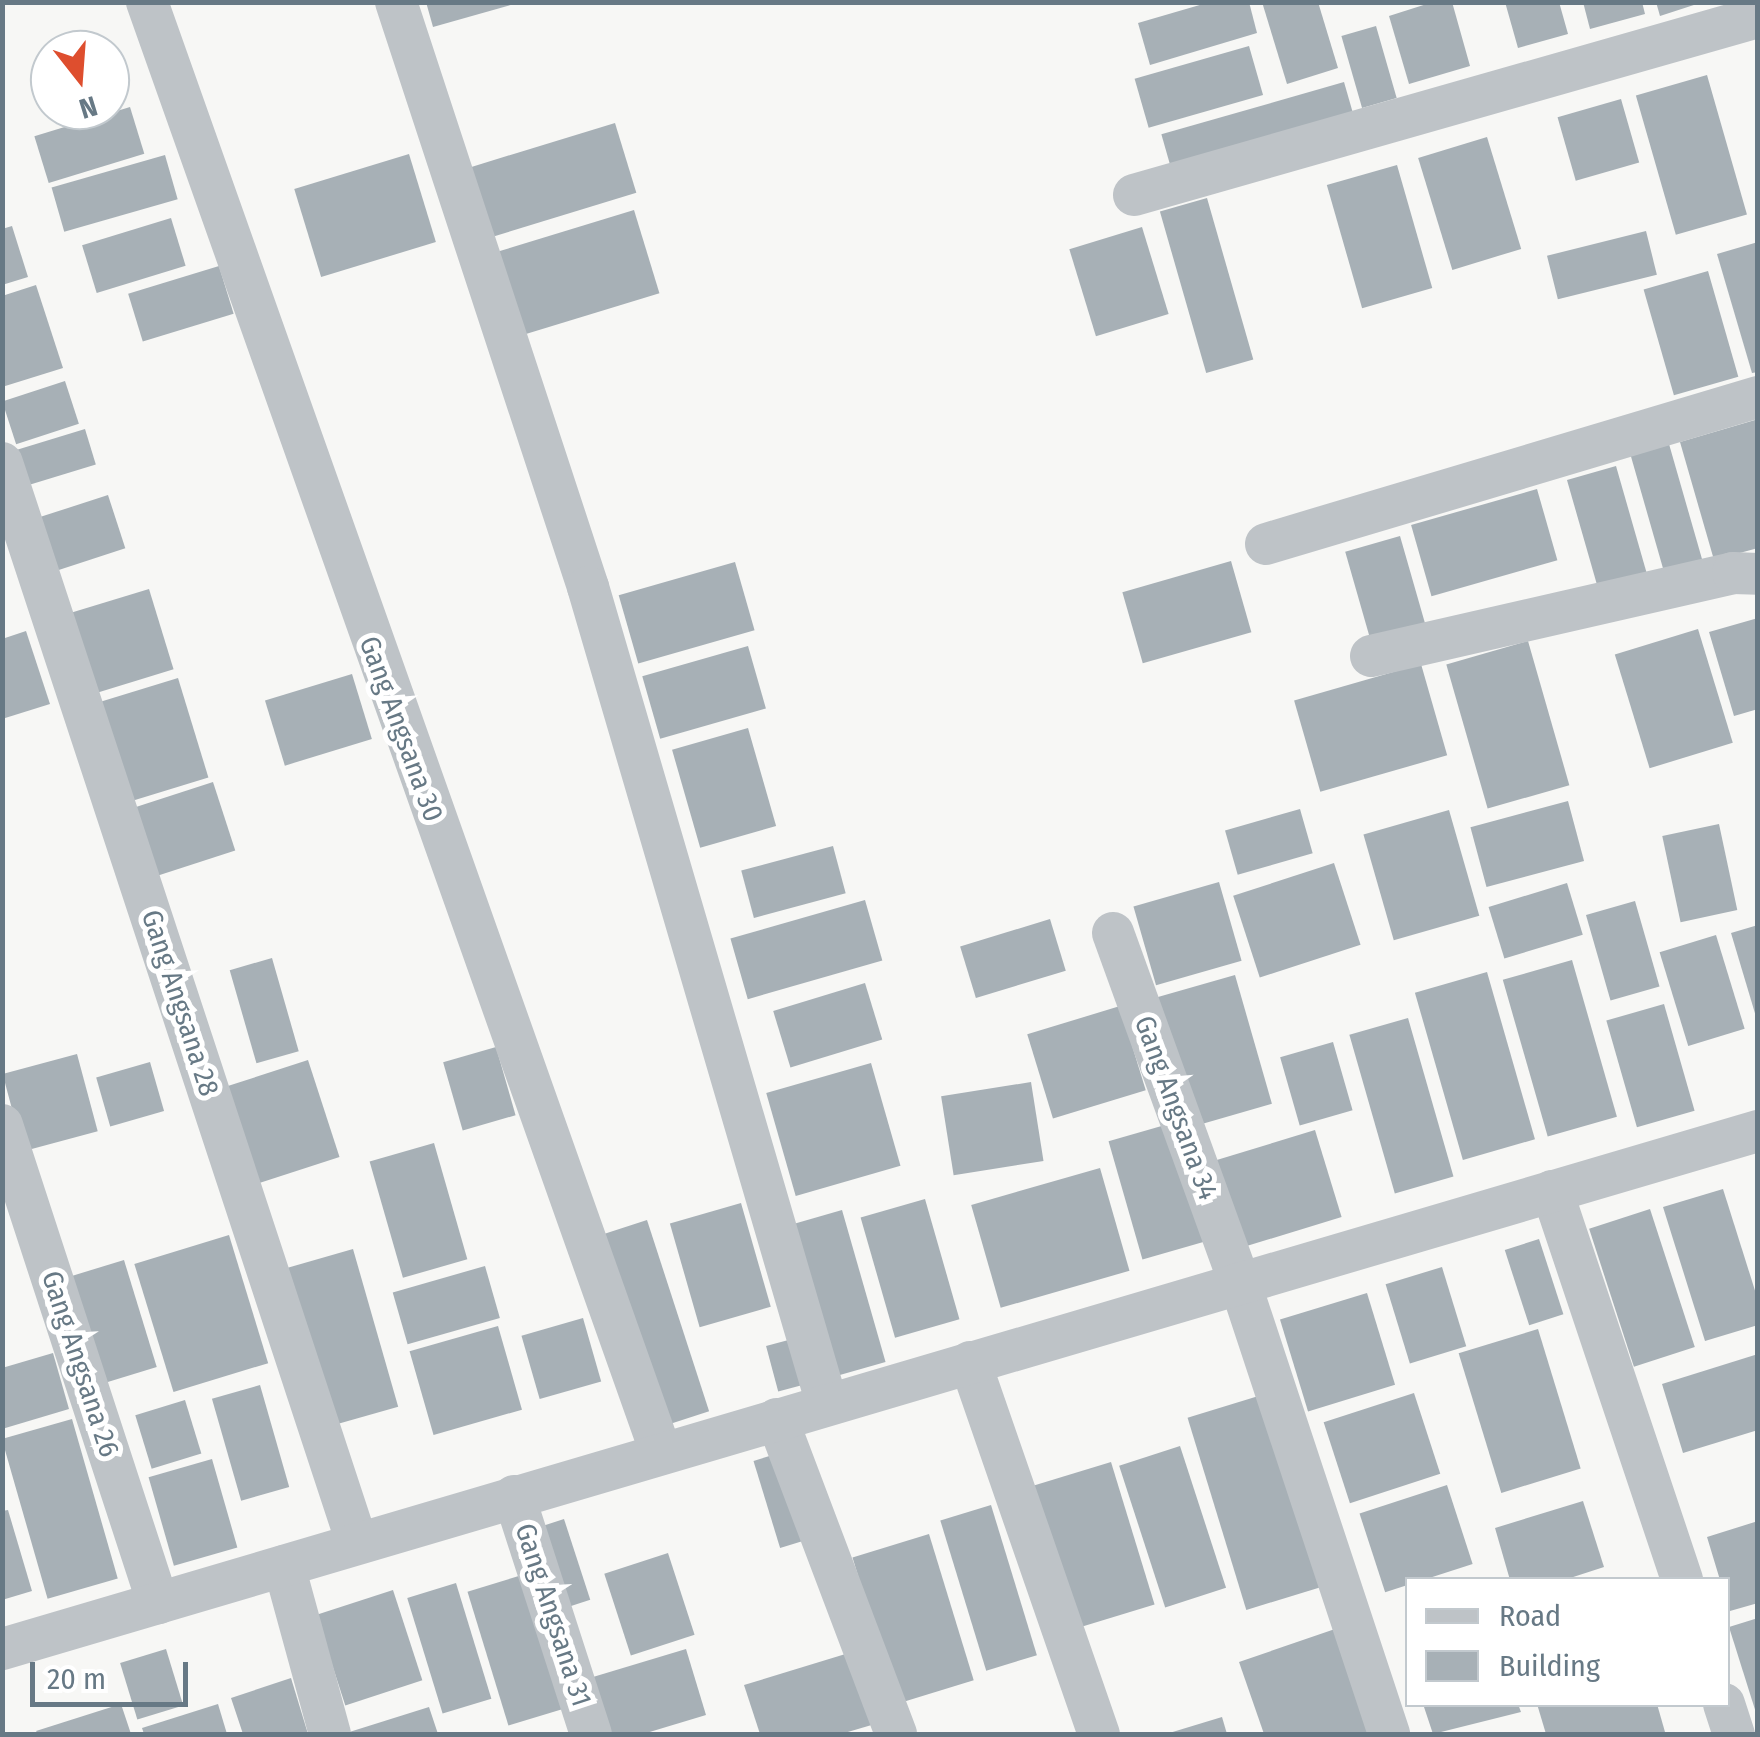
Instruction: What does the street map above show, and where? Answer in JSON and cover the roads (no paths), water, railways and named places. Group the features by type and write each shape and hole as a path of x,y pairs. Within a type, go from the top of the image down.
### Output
{"street":[{"name":"Gang Angsana 30","path":"147,2 662,1452"},
{"path":"396,2 588,586 827,1404"},
{"path":"1134,196 1758,17"},
{"path":"1266,544 1758,397"},
{"name":"Gang Angsana 28","path":"2,463 357,1543"},
{"path":"1371,656 1733,573 1756,576"},
{"name":"Gang Angsana 34","path":"1113,934 1240,1283 1389,1734"},
{"name":"Gang Angsana 26","path":"2,1124 158,1603"},
{"path":"2,1649 1758,1131"},
{"path":"1552,1191 1681,1577"},
{"path":"970,1362 1099,1734"},
{"path":"777,1419 896,1734"},
{"name":"Gang Angsana 31","path":"514,1496 591,1734"},
{"path":"284,1566 330,1734"},
{"path":"1725,1707 1734,1734"}]}
